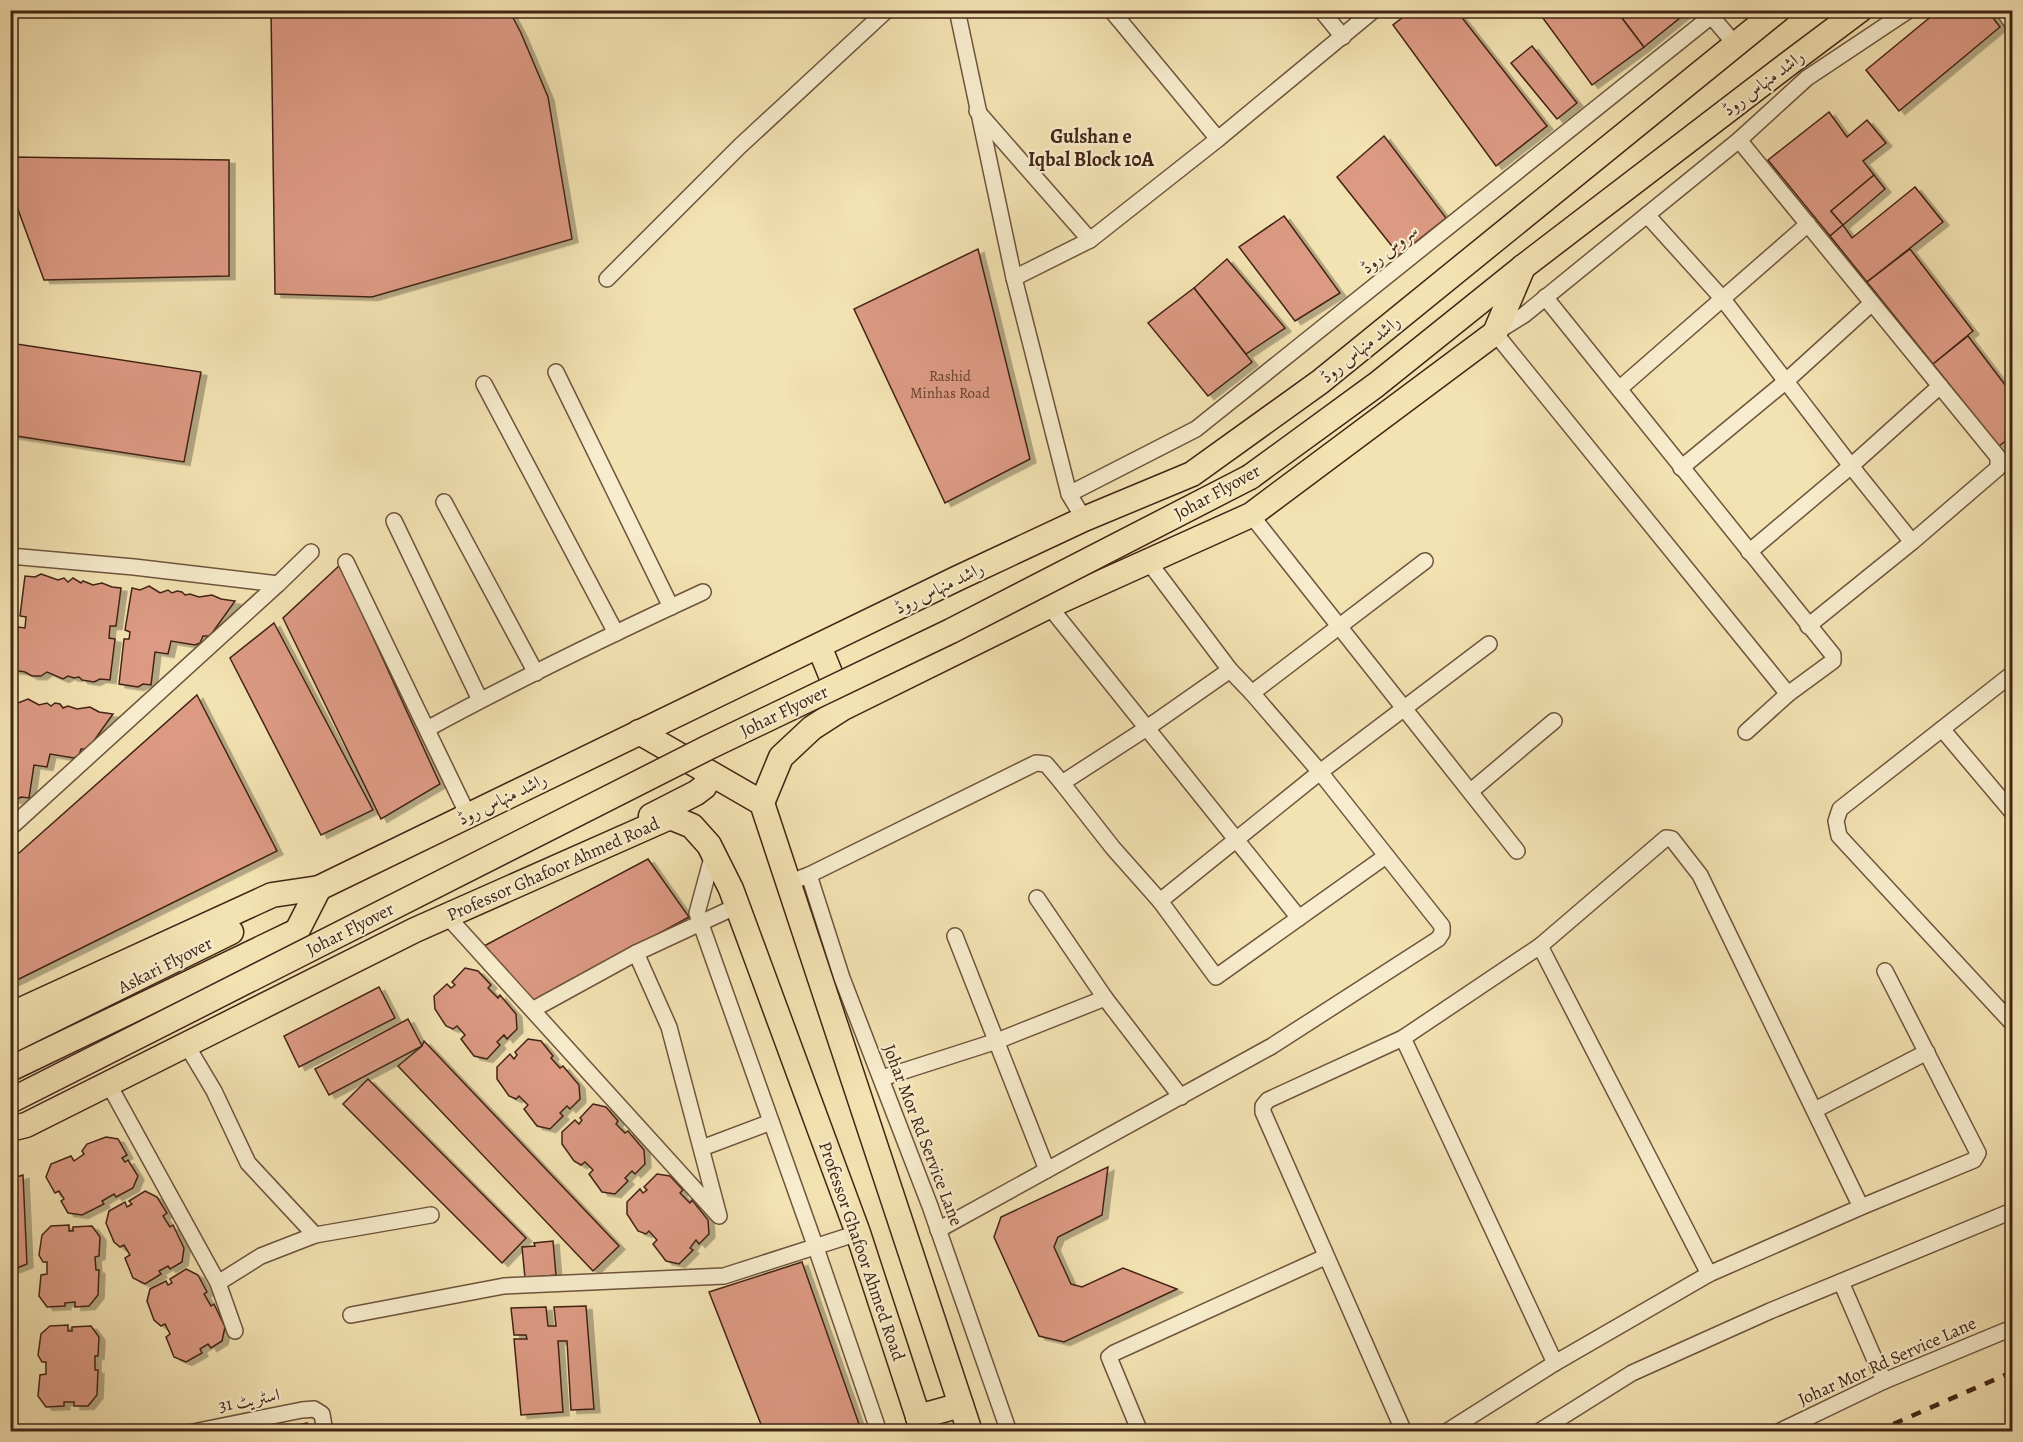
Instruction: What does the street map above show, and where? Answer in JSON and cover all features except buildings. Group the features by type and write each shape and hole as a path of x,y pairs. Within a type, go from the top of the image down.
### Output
{"main road":[{"name":"راشد منہاس روڈ","path":"10,1015 272,895 319,888 1084,519 1192,474 1320,382 1778,10"},
{"name":"راشد منہاس روڈ","path":"1523,267 1860,10"},
{"path":"970,1431 787,885 762,803 781,758 812,728 843,708 1050,606 1251,514 1496,333 1523,267"},
{"name":"Johar Flyover","path":"10,1101 709,747 951,631 1250,477 1376,385 1523,267"},
{"path":"819,646 843,708"},
{"path":"639,732 762,803"},
{"path":"561,864 696,793 704,787 711,774"},
{"name":"Professor Ghafoor Ahmed Road","path":"18,1127 447,916 670,817 692,826 709,845 738,906 858,1233 920,1424"},
{"path":"10,1069 297,931 319,888"},
{"name":"Askari Flyover","path":"10,1041 319,888"},
{"path":"920,1424 962,1405"}],"street":[{"path":"607,279 740,147 887,10"},
{"path":"957,10 1014,278 1069,494 1084,519"},
{"path":"1111,10 1218,139"},
{"path":"1321,10 1342,37"},
{"path":"1014,278 1090,240 1218,139 1374,10"},
{"path":"1788,694 1496,333 1524,315 1739,140 1807,78 1909,10"},
{"path":"2003,10 2013,23"},
{"path":"1712,13 1735,44"},
{"name":"سروس روڈ","path":"1069,494 1196,429 1712,13"},
{"path":"1788,64 1807,78"},
{"path":"977,110 1090,240"},
{"path":"1739,140 1998,457 1998,468 1912,542 1808,626"},
{"path":"1647,215 1722,298 1785,382 1912,542"},
{"path":"1618,389 1808,224"},
{"path":"1545,297 1833,655 1833,660 1788,694 1746,732"},
{"path":"1681,468 1785,382 1872,303"},
{"path":"556,372 670,607"},
{"path":"484,384 616,633"},
{"path":"1749,552 1851,466 1940,386"},
{"path":"444,502 536,673"},
{"path":"1251,514 1517,851"},
{"path":"394,521 480,700"},
{"path":"11,826 311,552"},
{"path":"10,556 134,567 278,584"},
{"path":"938,1230 1272,1046 1438,939 1442,933 1442,926 1320,772 1230,670 1148,561"},
{"path":"1252,693 1425,561"},
{"path":"346,562 468,815"},
{"path":"427,729 480,700 703,592"},
{"path":"1050,606 1299,918"},
{"path":"1160,901 1320,772 1489,644"},
{"path":"1062,783 1147,728 1230,670"},
{"path":"2013,674 1840,809 1836,822 1839,836 2013,1023"},
{"path":"1471,790 1554,721"},
{"path":"1942,729 2013,812"},
{"path":"787,885 1036,763 1046,765 1113,848 1160,901 1216,977 1386,856"},
{"path":"1404,1431 1325,1257 1263,1112 1263,1106 1268,1100 1403,1038 1540,946 1661,840 1671,839 1700,875 1861,1207"},
{"path":"713,854 697,913 879,1431"},
{"name":"Johar Mor Rd Service Lane","path":"809,875 842,978 882,1078 1009,1431"},
{"path":"1037,898 1105,998 1181,1097"},
{"path":"532,1010 636,953 738,906"},
{"path":"447,916 719,1216 669,1027 636,953"},
{"path":"955,936 1047,1170"},
{"path":"1540,946 1709,1274"},
{"path":"1446,1431 1555,1363 1709,1274 1977,1157 1978,1153 1885,971"},
{"path":"882,1078 997,1041 1105,998"},
{"path":"1403,1038 1555,1363"},
{"path":"186,1044 214,1091 248,1163 315,1235"},
{"path":"1815,1110 1927,1053"},
{"path":"849,1070 875,1062"},
{"path":"108,1083 218,1284 235,1331"},
{"path":"702,1148 771,1122"},
{"path":"1538,1431 1632,1373 1770,1311 2013,1211"},
{"path":"218,1284 261,1256 315,1235 431,1215"},
{"path":"351,1315 504,1286 724,1276 858,1233"},
{"path":"1140,1431 1109,1357 1325,1257"},
{"path":"1841,1282 1884,1381"},
{"name":"Johar Mor Rd Service Lane","path":"1778,1431 1884,1381 2013,1328"},
{"name":"اسٹریٹ 31","path":"193,1431 314,1409 322,1414 325,1431"}],"railway":[{"path":"1875,1432 2012,1372"}],"district":[{"name":"Gulshan e Iqbal Block 10A","path":"1091,148"}]}
